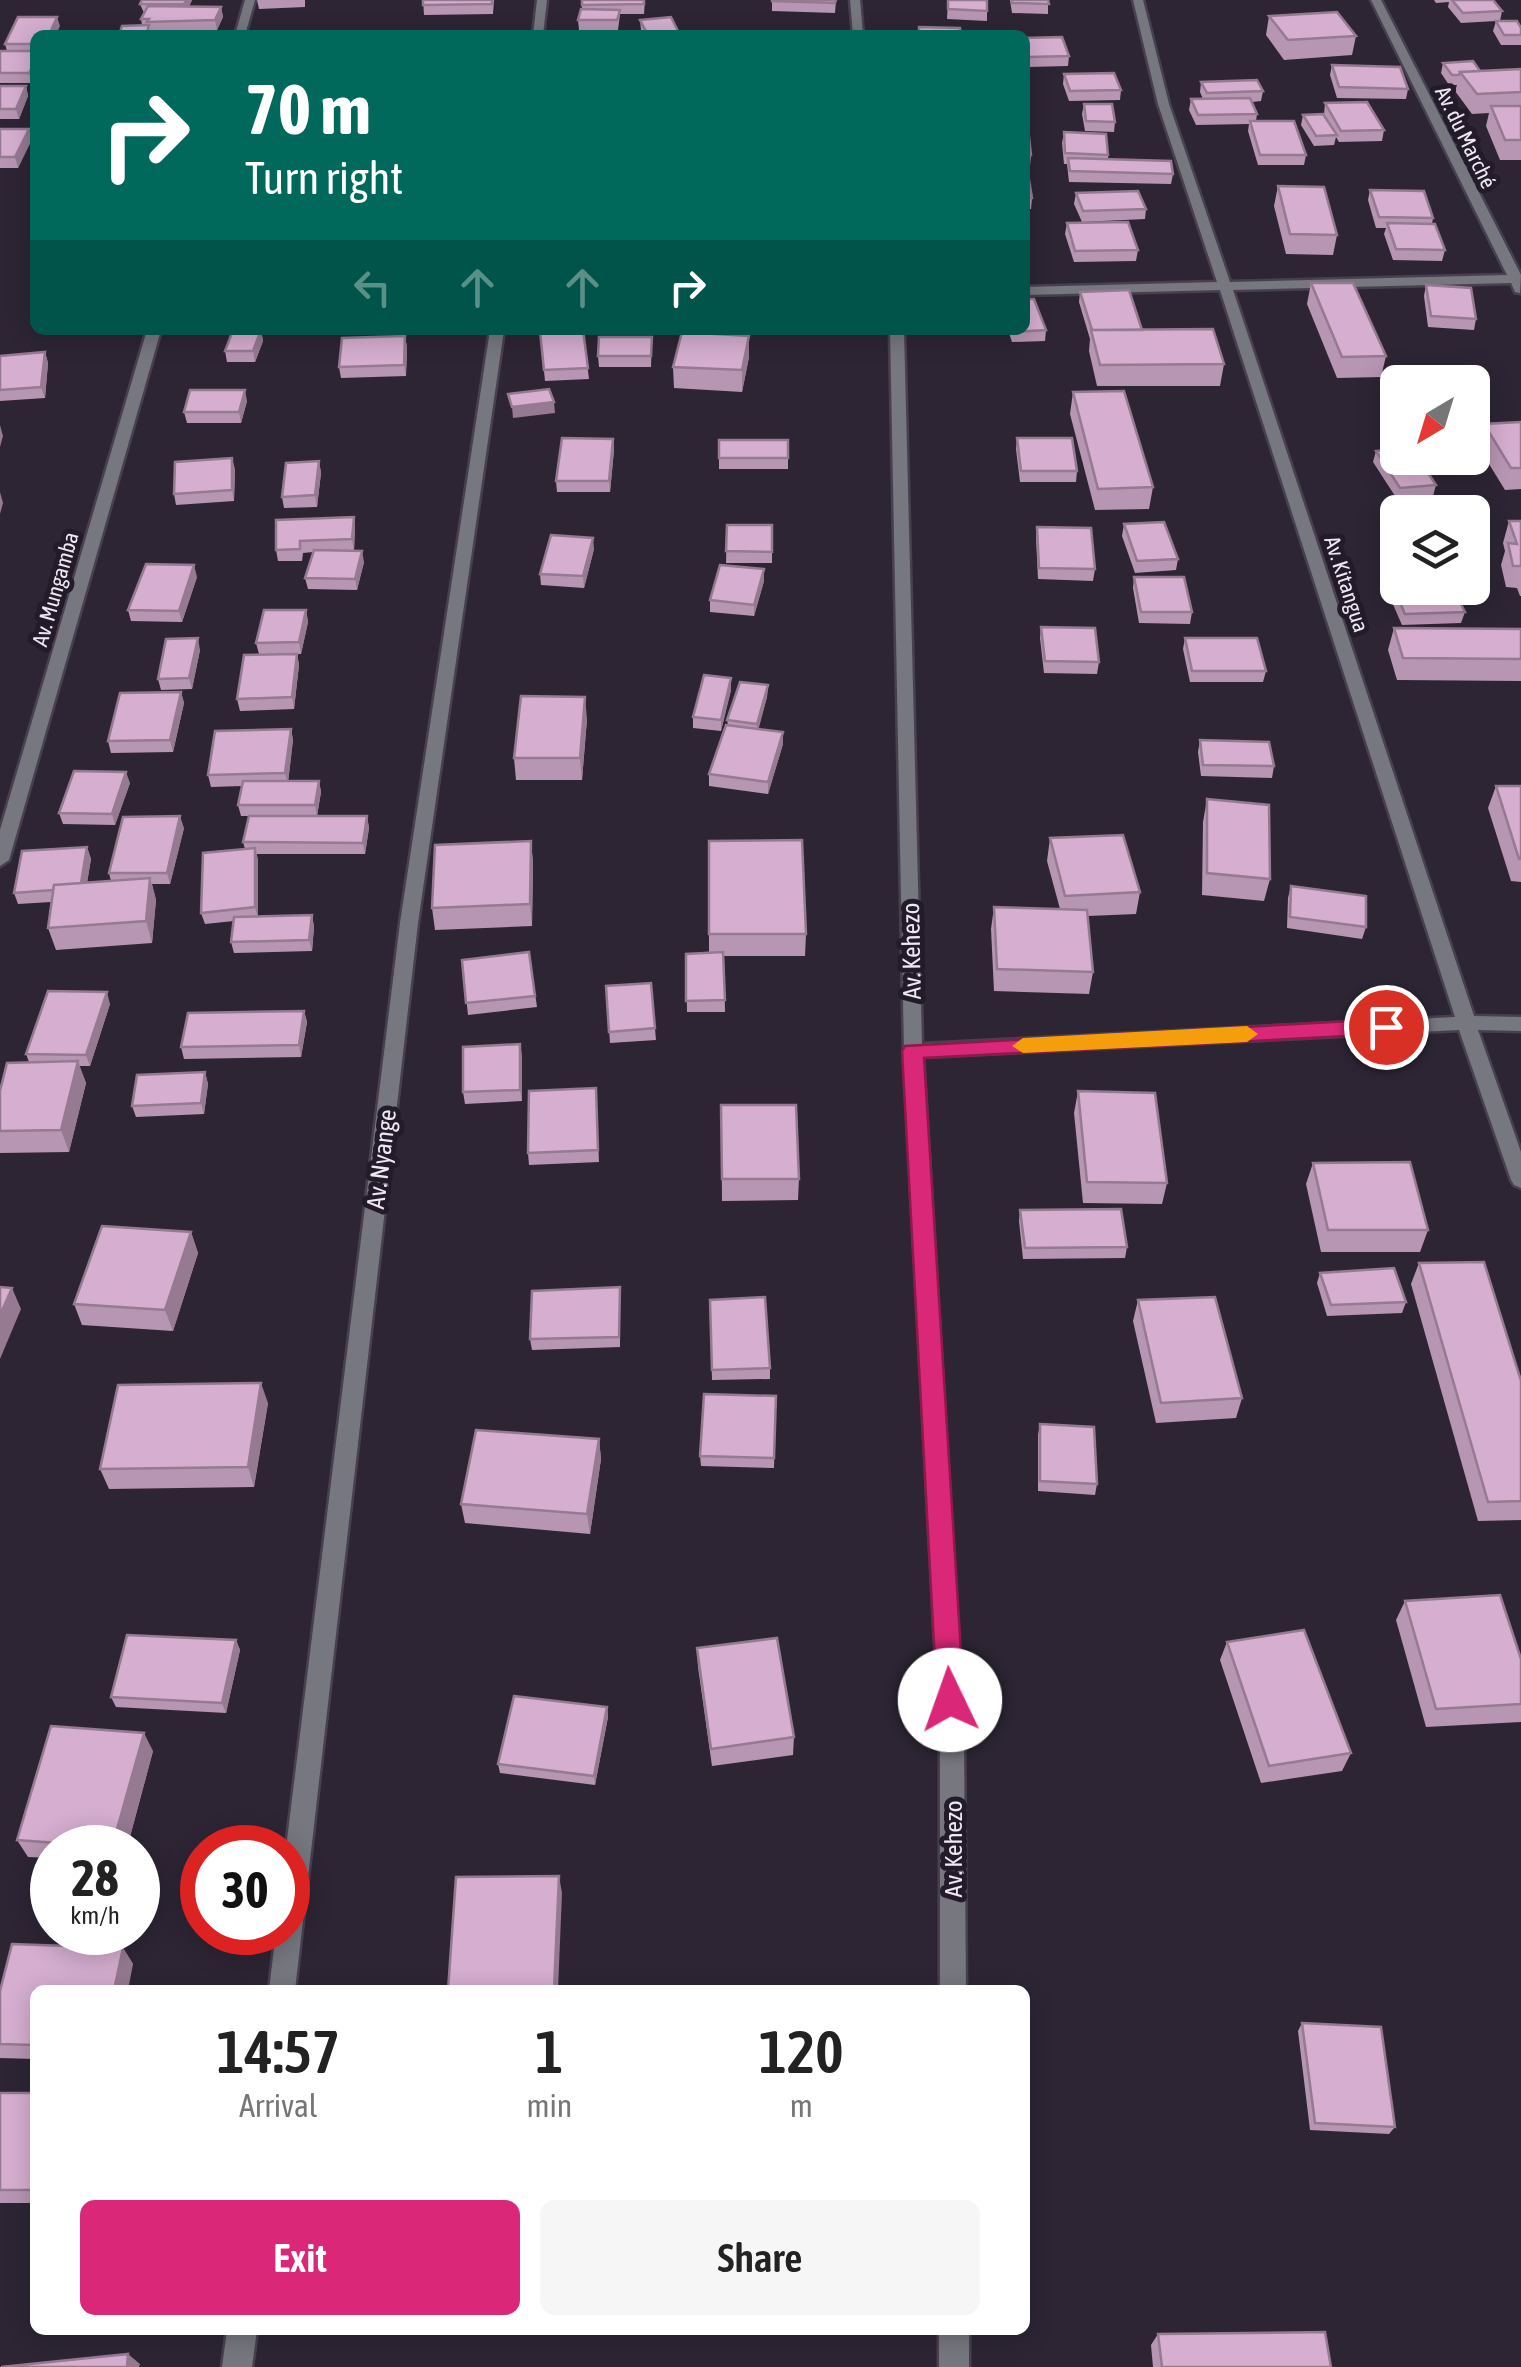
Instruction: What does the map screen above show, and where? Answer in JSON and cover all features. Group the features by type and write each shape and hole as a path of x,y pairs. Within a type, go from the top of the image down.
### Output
{"street":[{"path":"241,30 250,0"},
{"path":"539,30 542,0"},
{"path":"855,0 858,30"},
{"name":"Av. Kitangua","path":"1138,0 1152,70 1227,284 1465,1023 1521,1180"},
{"name":"Av. du Marché","path":"1376,0 1519,283"},
{"path":"1030,290 1227,284 1519,283"},
{"name":"Av. Mungamba","path":"0,860 153,335"},
{"name":"Av. Nyange","path":"283,1985 409,923 496,335"},
{"name":"Av. Kehezo","path":"897,335 913,1051 952,1738 953,1985"},
{"path":"913,1051 1465,1023 1521,1024"},
{"path":"238,2367 241,2335"},
{"path":"954,2335 954,2367"}],"building":[{"path":"142,0 186,0 184,4 140,4"},
{"path":"423,0 492,0 492,4 423,5"},
{"path":"582,0 644,0 644,4 582,5"},
{"path":"772,0 836,0 835,3"},
{"path":"948,0 987,0 987,11 948,9"},
{"path":"1048,0 1049,4 1012,3"},
{"path":"1452,0 1493,0 1502,11 1463,13"},
{"path":"148,6 221,7 215,20 147,22 149,19 141,19"},
{"path":"581,9 620,10 617,20 578,20"},
{"path":"1337,12 1356,36 1288,40 1269,16"},
{"path":"18,17 57,17 51,30 30,30 30,44 5,44"},
{"path":"671,17 678,30 645,30 640,20"},
{"path":"1496,21 1517,21 1521,35 1504,35"},
{"path":"149,25 148,30 121,30 122,26"},
{"path":"919,27 960,30 919,30"},
{"path":"1062,37 1069,56 1030,57 1030,38"},
{"path":"0,51 30,51 29,73 0,73"},
{"path":"1473,61 1480,71 1459,75 1452,75 1443,63"},
{"path":"1332,65 1400,67 1408,89 1339,87"},
{"path":"1521,69 1521,92 1477,94 1460,72"},
{"path":"1114,73 1121,90 1070,91 1064,74"},
{"path":"1257,80 1263,91 1207,93 1201,82"},
{"path":"0,86 26,86 16,109 0,109"},
{"path":"1250,98 1257,114 1198,115 1191,99"},
{"path":"1367,102 1384,130 1341,131 1325,103"},
{"path":"1084,104 1112,104 1115,122 1086,121"},
{"path":"1491,106 1521,106 1521,140 1505,140"},
{"path":"1323,114 1337,135 1316,136 1303,115"},
{"path":"1250,121 1294,121 1306,155 1260,155"},
{"path":"0,129 29,129 15,157 0,157"},
{"path":"1064,132 1106,134 1108,155 1065,153"},
{"path":"1068,158 1171,161 1173,174 1070,171"},
{"path":"1278,186 1324,187 1337,235 1290,234"},
{"path":"1370,190 1424,191 1433,218 1379,217"},
{"path":"1138,191 1146,209 1083,211 1076,193"},
{"path":"1128,222 1138,250 1075,251 1067,223"},
{"path":"1387,223 1435,224 1445,250 1396,249"},
{"path":"1311,283 1353,283 1386,356 1342,357"},
{"path":"1426,285 1471,288 1476,319 1431,316"},
{"path":"1129,290 1142,330 1092,330 1080,292"},
{"path":"1030,299 1034,299 1046,330 1030,331"},
{"path":"1213,329 1224,364 1100,365 1091,330"},
{"path":"231,335 259,335 253,351 225,351"},
{"path":"540,335 584,335 588,368 544,370"},
{"path":"681,335 749,336 742,370 673,367"},
{"path":"405,336 404,365 339,367 342,338"},
{"path":"599,337 652,337 651,356 598,356"},
{"path":"45,352 41,387 0,390 0,356"},
{"path":"549,389 554,402 512,407 508,394"},
{"path":"190,390 245,390 239,412 184,412"},
{"path":"1124,391 1153,487 1098,489 1073,392"},
{"path":"1521,422 1521,468 1511,468 1490,434 1490,424"},
{"path":"562,438 613,439 609,481 556,481"},
{"path":"1017,438 1072,438 1077,471 1021,471"},
{"path":"719,440 788,440 788,458 719,458"},
{"path":"232,458 232,490 174,494 175,462"},
{"path":"319,461 315,495 282,497 286,463"},
{"path":"1392,475 1429,475 1436,485 1400,488"},
{"path":"354,517 352,539 300,541 300,549 276,550 276,520"},
{"path":"1509,521 1521,521 1521,566 1513,566 1508,543 1517,544"},
{"path":"1164,522 1178,559 1137,561 1124,524"},
{"path":"727,525 772,525 772,552 726,551"},
{"path":"1037,527 1091,528 1095,569 1039,568"},
{"path":"551,535 593,538 583,576 540,574"},
{"path":"314,550 362,551 355,579 305,578"},
{"path":"146,564 194,565 179,611 128,610"},
{"path":"720,565 764,569 754,605 710,600"},
{"path":"1134,577 1184,577 1192,612 1141,612"},
{"path":"1401,605 1462,605 1465,612 1405,614"},
{"path":"264,610 306,610 299,642 256,643"},
{"path":"1041,627 1095,628 1099,662 1045,661"},
{"path":"1394,628 1521,629 1521,659 1403,658"},
{"path":"198,638 189,678 158,679 166,639"},
{"path":"1185,638 1257,638 1266,671 1192,671"},
{"path":"297,654 292,697 237,699 244,655"},
{"path":"704,675 731,678 721,720 693,717"},
{"path":"740,682 768,685 757,724 727,720"},
{"path":"181,692 170,740 108,741 120,693"},
{"path":"521,696 585,697 580,758 514,758"},
{"path":"726,725 783,732 768,782 709,774"},
{"path":"291,729 285,773 208,775 215,731"},
{"path":"1200,740 1269,742 1274,766 1203,765"},
{"path":"74,771 126,772 112,814 59,813"},
{"path":"243,781 319,781 315,805 238,805"},
{"path":"1496,786 1521,786 1521,859 1519,859"},
{"path":"1207,799 1269,805 1270,879 1207,873"},
{"path":"180,816 167,873 109,873 123,817"},
{"path":"249,816 367,816 363,843 243,842"},
{"path":"1123,835 1140,892 1065,896 1050,838"},
{"path":"802,840 806,934 709,934 709,841"},
{"path":"531,841 530,904 432,908 435,845"},
{"path":"87,847 81,883 14,893 22,851"},
{"path":"255,848 255,907 201,913 203,853"},
{"path":"150,878 146,921 48,928 54,885"},
{"path":"1291,886 1366,896 1366,927 1290,917"},
{"path":"994,907 1087,910 1093,972 997,969"},
{"path":"312,915 309,940 231,942 234,917"},
{"path":"529,952 535,996 466,1003 462,960"},
{"path":"723,952 725,1000 686,1001 686,954"},
{"path":"651,983 655,1028 609,1032 606,986"},
{"path":"48,991 107,992 86,1055 26,1054"},
{"path":"304,1011 299,1045 181,1047 188,1013"},
{"path":"520,1044 520,1090 463,1092 463,1047"},
{"path":"78,1061 61,1130 0,1131 0,1091 7,1063"},
{"path":"205,1072 201,1103 132,1106 137,1075"},
{"path":"596,1088 598,1150 528,1153 529,1091"},
{"path":"1078,1091 1155,1093 1167,1183 1087,1182"},
{"path":"721,1105 796,1105 799,1179 722,1179"},
{"path":"1410,1162 1428,1230 1328,1230 1313,1163"},
{"path":"1121,1209 1127,1247 1025,1248 1020,1210"},
{"path":"102,1226 191,1232 165,1310 74,1304"},
{"path":"1484,1262 1521,1381 1521,1501 1488,1502 1419,1263"},
{"path":"1394,1268 1406,1302 1331,1305 1320,1273"},
{"path":"0,1287 12,1288 0,1315"},
{"path":"620,1287 619,1337 530,1339 532,1291"},
{"path":"765,1297 770,1368 712,1370 710,1300"},
{"path":"1215,1297 1242,1398 1161,1403 1138,1300"},
{"path":"261,1383 248,1467 100,1469 118,1385"},
{"path":"704,1394 776,1396 774,1458 700,1456"},
{"path":"1040,1424 1094,1427 1097,1484 1040,1481"},
{"path":"476,1430 599,1439 587,1514 461,1504"},
{"path":"1500,1595 1521,1659 1521,1704 1436,1709 1405,1601"},
{"path":"1304,1630 1351,1753 1269,1766 1227,1642"},
{"path":"127,1635 236,1640 222,1703 111,1697"},
{"path":"777,1638 794,1737 711,1749 697,1648"},
{"path":"514,1696 607,1707 594,1776 498,1764"},
{"path":"51,1726 144,1733 118,1825 30,1825 30,1841 17,1840"},
{"path":"559,1876 554,1985 448,1985 456,1877"},
{"path":"12,1944 30,1945 30,1955 122,1955 115,1985 30,1985 30,2045 0,2044 0,1991"},
{"path":"1302,2023 1381,2027 1395,2127 1315,2123"},
{"path":"0,2093 30,2093 30,2190 0,2190"},
{"path":"1325,2332 1331,2367 1162,2367 1158,2334"},
{"path":"128,2354 127,2367 1,2367"}],"slow traffic":[{"path":"1023,1046 1247,1034"}],"route":[{"path":"950,1700 913,1051 1386,1027"}]}
